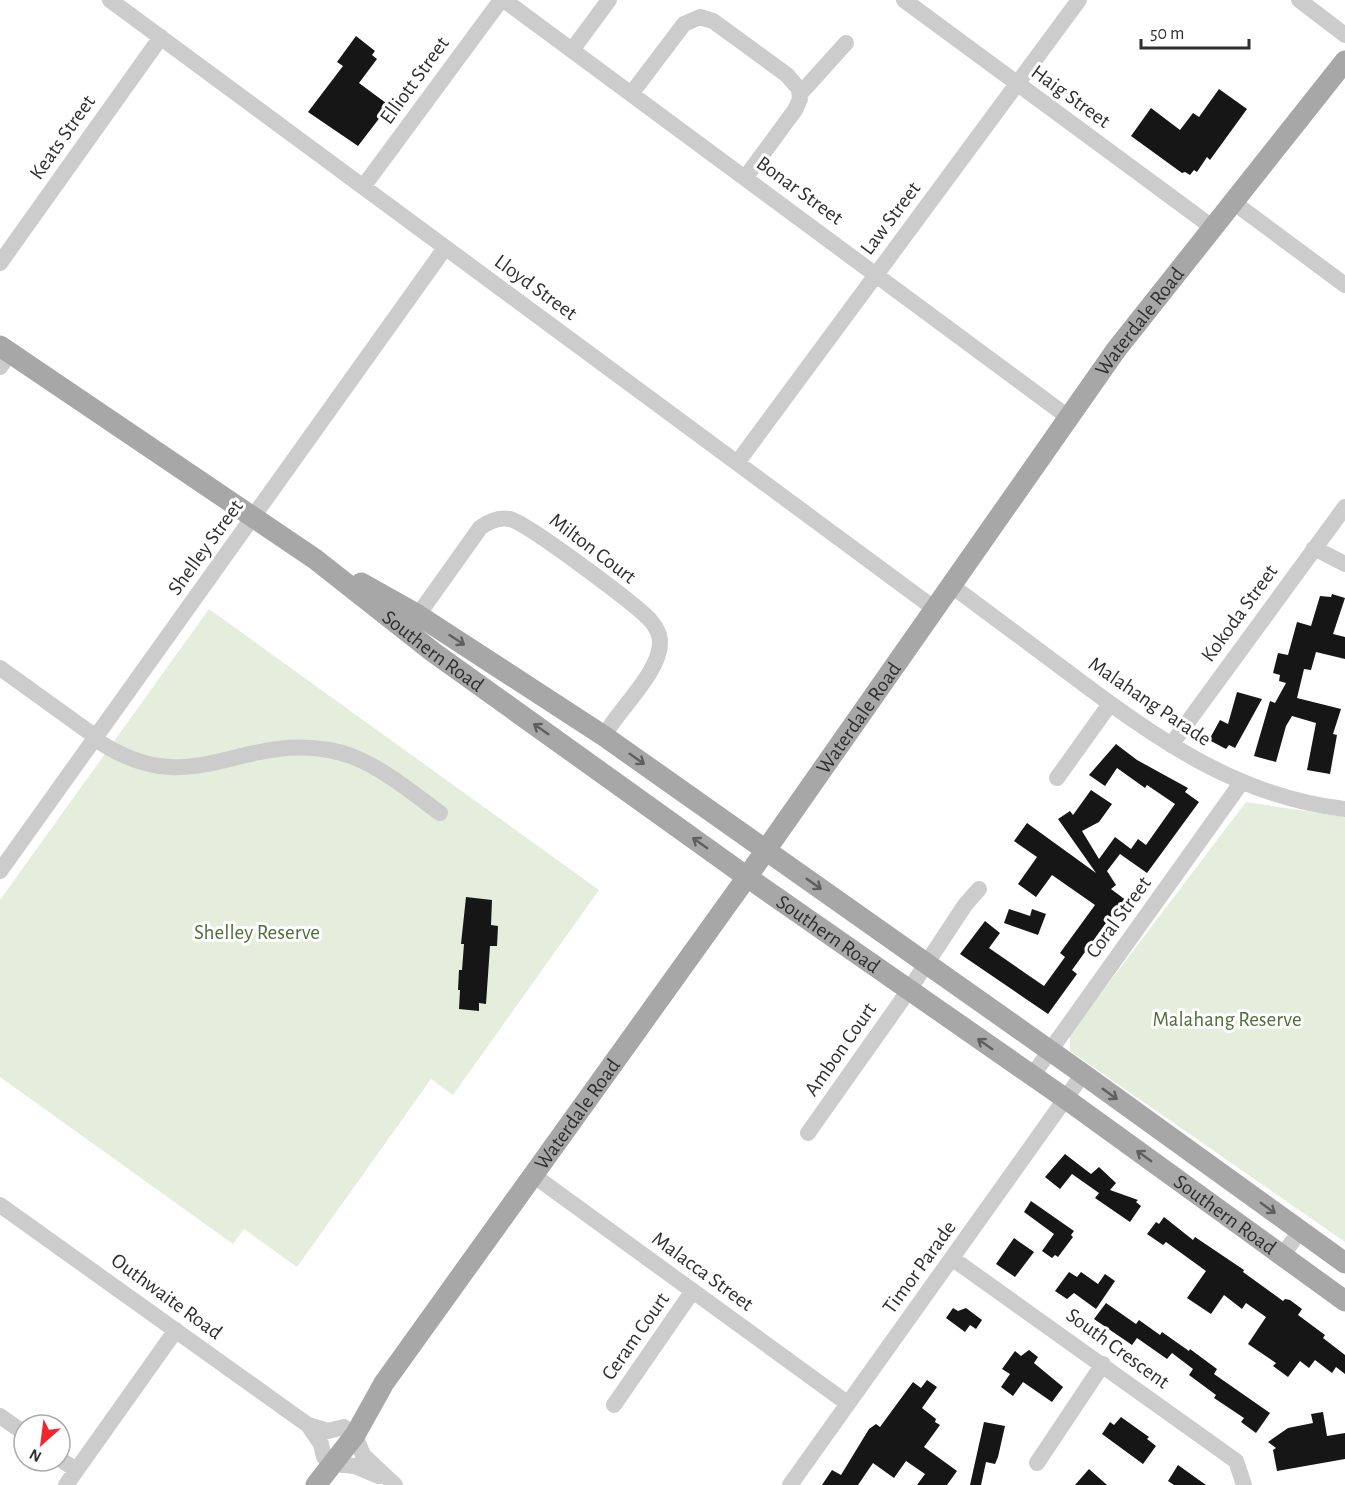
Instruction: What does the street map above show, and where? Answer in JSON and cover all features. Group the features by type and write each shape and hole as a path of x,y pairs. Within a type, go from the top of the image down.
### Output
{"main road":[{"name":"Waterdale Road","path":"308,1485 350,1431 747,877 1068,417 1134,327 1345,61"},
{"name":"Southern Road","path":"2,352 315,559 433,652 747,877 1066,1099 1345,1301"},
{"name":"Southern Road","path":"315,559 418,615 604,736 1083,1074 1345,1263"},
{"name":"Waterdale Road","path":"316,1485 328,1461"}],"street":[{"name":"Lloyd Street","path":"110,0 935,609"},
{"name":"Bonar Street","path":"503,0 1068,417"},
{"name":"Elliott Street","path":"363,187 503,0"},
{"path":"572,50 609,0"},
{"name":"Haig Street","path":"904,0 1212,227"},
{"name":"Law Street","path":"737,463 1078,0"},
{"path":"1299,0 1345,35"},
{"path":"631,94 684,24 700,17 713,21 787,75 797,84 800,94"},
{"name":"Keats Street","path":"0,263 161,37"},
{"path":"745,178 795,110 800,94 846,43"},
{"path":"1233,202 1345,285"},
{"name":"Shelley Street","path":"0,872 445,248"},
{"name":"Kokoda Street","path":"1171,746 1345,507"},
{"name":"Milton Court","path":"418,615 480,528 495,519 525,526 632,605 651,622 659,634 657,657 604,736"},
{"path":"1314,548 1345,564"},
{"name":"Malahang Parade","path":"952,586 1110,704 1171,746 1241,783 1308,805 1345,809"},
{"path":"0,668 96,738 133,761 155,767 175,768 210,765 278,748 329,750 369,764 440,813"},
{"path":"1057,778 1110,704"},
{"name":"Coral Street","path":"1032,1076 1241,783"},
{"name":"Ambon Court","path":"808,1133 909,990 965,905 979,889"},
{"name":"Timor Parade","path":"790,1485 1083,1074"},
{"name":"Malacca Street","path":"533,1175 847,1403"},
{"name":"Outhwaite Road","path":"0,1204 308,1425 328,1431 350,1431"},
{"path":"1282,1256 1300,1231"},
{"name":"South Crescent","path":"952,1259 1103,1364 1236,1461 1244,1485"},
{"name":"Ceram Court","path":"614,1405 693,1292"},
{"path":"66,1485 176,1330"},
{"path":"1037,1463 1103,1364"},
{"name":"Outhwaite Road","path":"308,1425 321,1444 328,1461"},
{"path":"350,1431 363,1455 392,1483"},
{"path":"328,1461 355,1466 392,1483"},
{"path":"72,1467 76,1470"}],"green space":[{"name":"Shelley Reserve","path":"209,609 599,890 453,1095 431,1079 297,1267 244,1229 233,1244 0,1077 0,900"},
{"name":"Malahang Reserve","path":"1246,802 1345,817 1345,1242 1070,1051 1070,1034"}],"building":[{"path":"356,36 375,51 372,55 377,59 359,83 394,109 387,119 381,116 358,146 308,112 343,66 337,62"},
{"path":"1219,89 1247,109 1210,160 1207,157 1197,172 1194,170 1190,175 1182,173 1131,136 1151,108 1180,130 1193,113 1199,117"},
{"path":"1332,594 1345,598 1333,634 1345,637 1345,659 1316,652 1311,670 1304,669 1297,698 1341,709 1333,734 1337,735 1330,774 1307,770 1316,723 1292,716 1286,726 1276,762 1254,756 1270,701 1275,703 1286,683 1279,681 1280,675 1273,673 1278,653 1288,655 1297,622 1311,626 1320,596 1331,597"},
{"path":"1237,692 1262,699 1235,748 1229,745 1226,749 1209,740 1220,720 1228,724"},
{"path":"1116,744 1137,760 1188,788 1185,792 1199,802 1147,873 1120,854 1107,871 1116,885 1111,889 1127,901 1114,918 1111,916 1072,970 1077,974 1048,1014 960,954 985,921 1000,933 989,948 1044,986 1065,957 1060,953 1095,905 1052,875 1036,897 1018,884 1037,857 1014,841 1027,823 1096,873 1058,819 1070,811 1073,815 1091,790 1112,804 1099,822 1082,831 1099,859 1115,837 1131,849 1138,839 1146,845 1175,804 1147,785 1145,788 1117,768 1105,786 1089,775"},
{"path":"466,897 492,900 491,925 498,926 497,946 490,946 486,1004 479,1003 479,1011 459,1009 459,970 462,970 464,944 461,944"},
{"path":"1009,909 1030,916 1032,909 1046,914 1038,935 1004,923"},
{"path":"1065,1154 1091,1174 1099,1167 1116,1183 1110,1190 1138,1200 1136,1202 1141,1206 1130,1222 1095,1198 1099,1193 1072,1174 1060,1189 1045,1177"},
{"path":"1031,1201 1074,1231 1071,1235 1073,1237 1058,1257 1055,1255 1052,1258 1042,1251 1054,1234 1024,1212"},
{"path":"1164,1217 1193,1240 1195,1237 1244,1270 1243,1272 1283,1301 1290,1300 1302,1309 1298,1315 1325,1335 1323,1338 1345,1355 1345,1374 1336,1367 1332,1373 1315,1360 1309,1368 1300,1361 1288,1377 1273,1366 1276,1363 1248,1344 1266,1317 1246,1303 1242,1309 1224,1295 1211,1314 1187,1298 1206,1271 1166,1242 1163,1245 1147,1234 1156,1222 1159,1224"},
{"path":"1014,1238 1034,1252 1015,1277 996,1264"},
{"path":"1069,1272 1077,1277 1081,1272 1098,1284 1105,1274 1115,1281 1096,1309 1074,1293 1067,1299 1055,1291"},
{"path":"1106,1303 1136,1324 1139,1320 1160,1335 1162,1332 1189,1351 1190,1349 1217,1369 1214,1374 1270,1413 1256,1433 1241,1422 1244,1418 1214,1398 1216,1395 1189,1375 1193,1369 1172,1353 1167,1359 1137,1338 1132,1345 1094,1319"},
{"path":"953,1308 958,1311 966,1308 982,1320 976,1329 970,1325 965,1332 946,1318"},
{"path":"1029,1350 1038,1357 1034,1363 1063,1387 1052,1402 1023,1382 1013,1396 1001,1387 1010,1374 1002,1369 1015,1351 1021,1356"},
{"path":"927,1380 937,1387 922,1408 940,1425 924,1447 957,1471 947,1485 917,1485 925,1474 906,1461 894,1478 873,1463 858,1485 822,1485 832,1470 841,1475 869,1429 876,1424 880,1427 913,1382 921,1388"},
{"path":"1323,1412 1327,1436 1345,1433 1345,1459 1277,1471 1273,1450 1276,1448 1268,1442 1288,1428 1313,1423 1311,1414"},
{"path":"1121,1417 1149,1437 1147,1439 1156,1446 1143,1464 1102,1434 1110,1422 1114,1425"},
{"path":"984,1422 1005,1426 995,1464 986,1462 981,1485 970,1485"},
{"path":"1178,1465 1206,1485 1174,1485 1168,1481"},
{"path":"1089,1469 1107,1485 1075,1485"}]}
